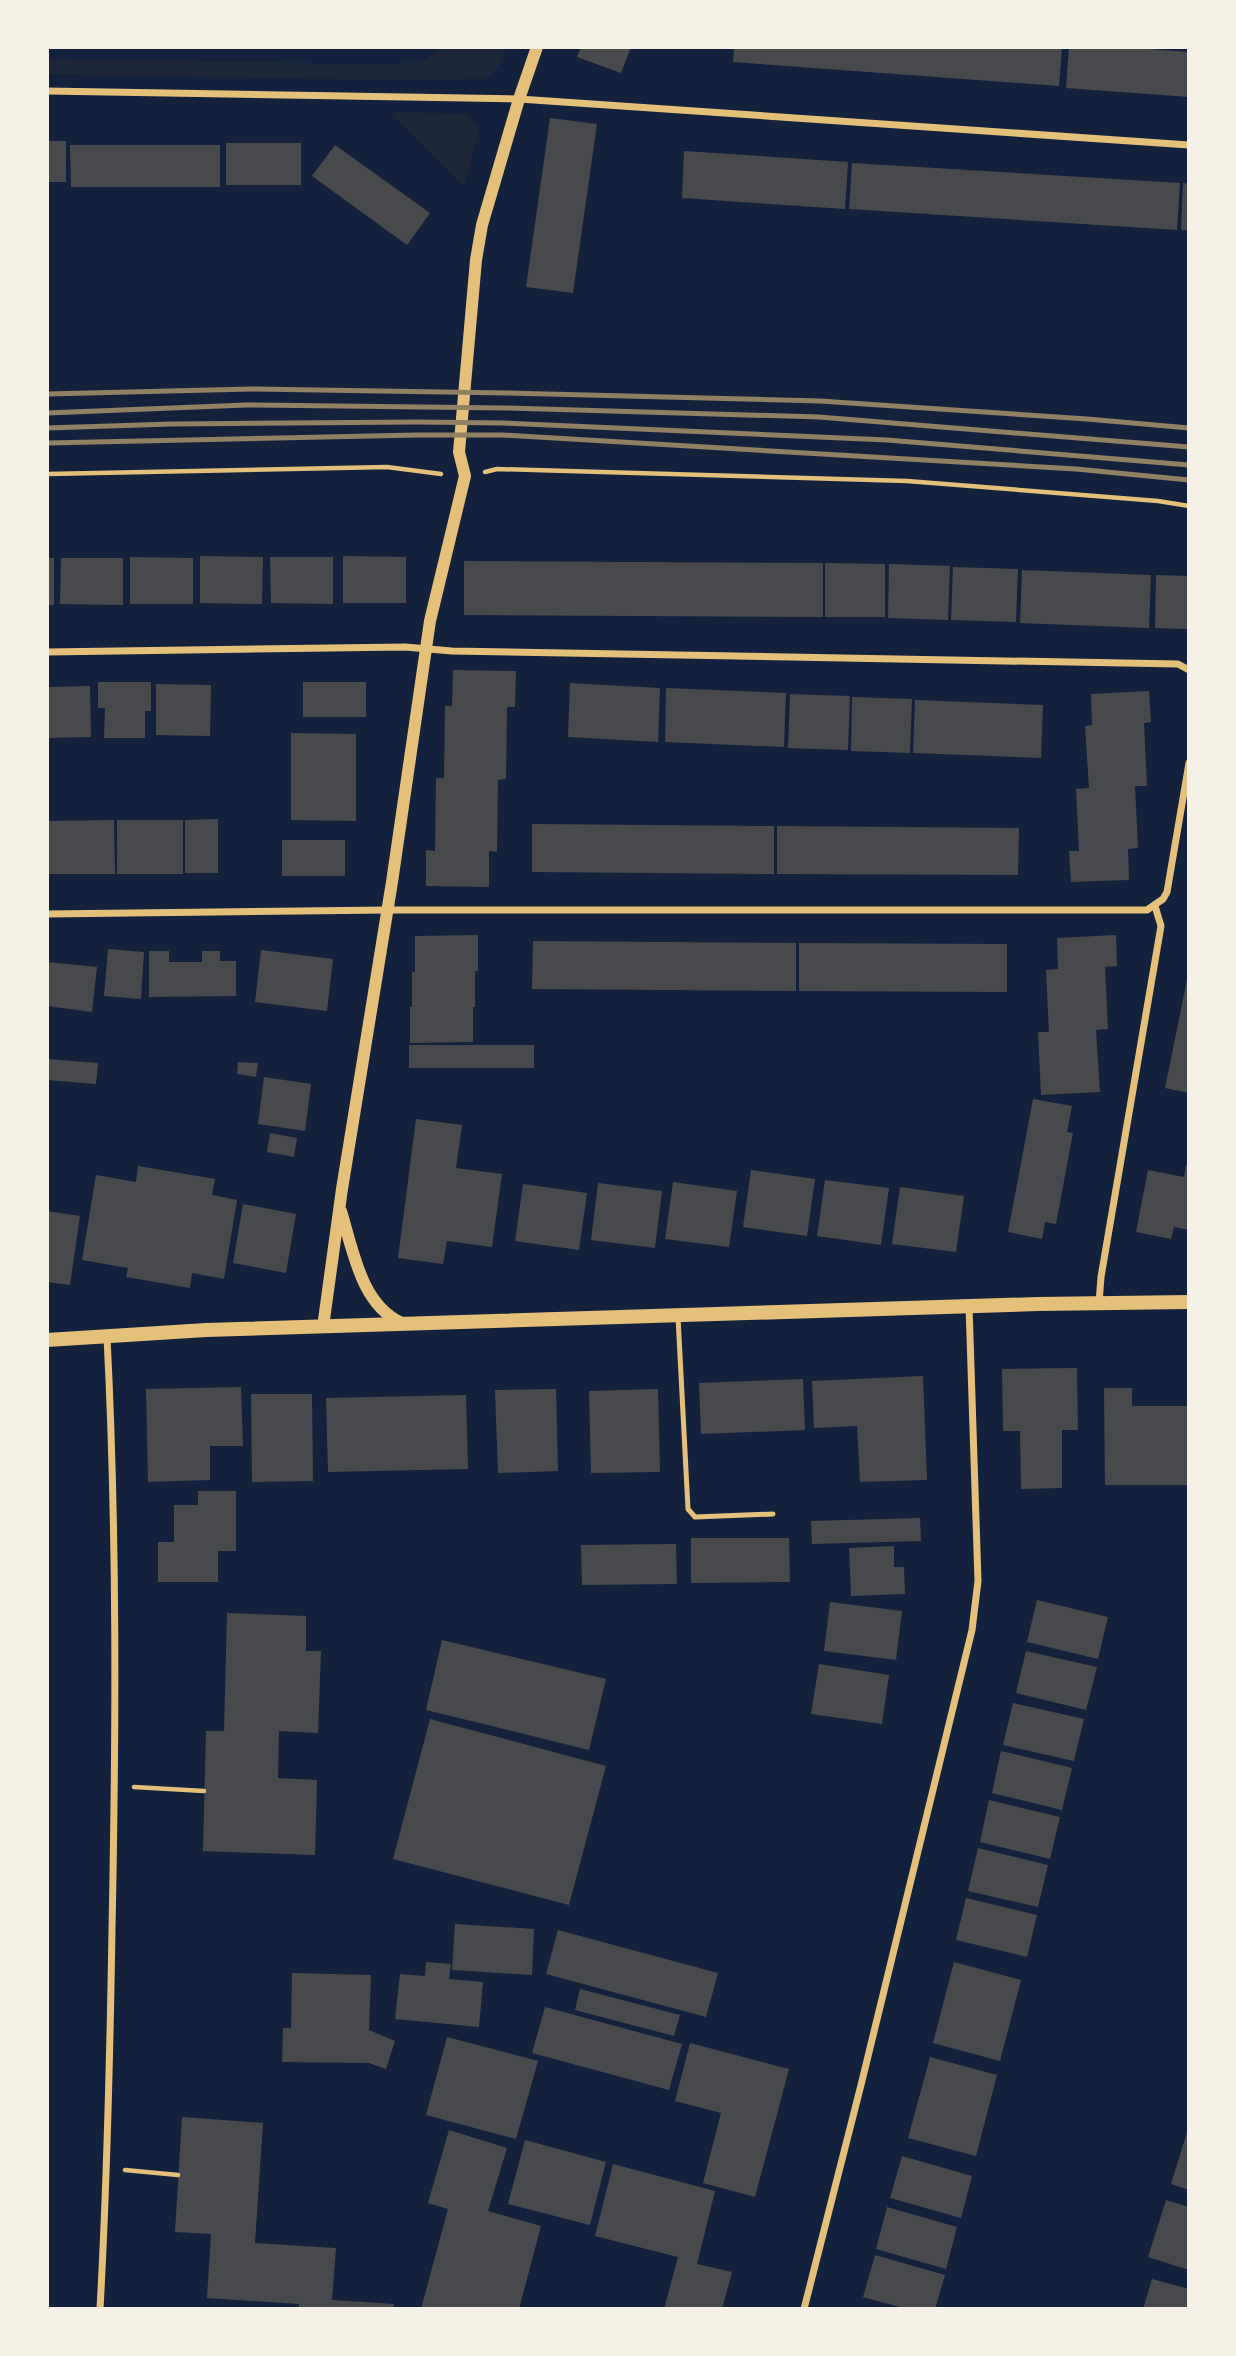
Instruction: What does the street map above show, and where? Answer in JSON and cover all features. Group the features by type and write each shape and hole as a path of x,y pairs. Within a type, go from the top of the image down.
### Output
{"main road":[{"path":"47,1340 206,1330 403,1323 1189,1302"}],"street":[{"path":"323,1327 339,1204 388,910 425,648 432,607 465,476 459,452 476,260 482,225 537,47"},
{"path":"47,91 519,99 1189,145"},
{"path":"47,652 425,648 452,651 1178,664 1189,670"},
{"path":"47,914 388,910 1138,911 1155,906 1167,892 1189,763"},
{"path":"1099,1303 1101,1277 1161,926 1155,906"},
{"path":"339,1204 368,1289 377,1305 390,1317 403,1323"},
{"path":"804,2309 862,2085 972,1630 978,1581 969,1306"},
{"path":"100,2309 107,2169 115,1787 115,1638 107,1335"}],"lane":[{"path":"678,1316 688,1509 695,1517 773,1514"}],"path":[{"path":"47,474 387,467 465,476 497,469 908,481 1189,506"},
{"path":"115,1787 204,1791"},
{"path":"107,2169 178,2175"}],"shaded area":[{"path":"445,47 505,47 498,68 485,79 380,80 47,74 47,59 379,64 420,62"},
{"path":"393,112 466,114 480,129 465,184 461,184 393,116"}],"building":[{"path":"581,47 631,47 621,73 577,57"},
{"path":"734,47 1062,47 1059,86 733,62"},
{"path":"1069,47 1122,47 1189,52 1189,97 1066,88"},
{"path":"550,118 597,124 573,293 526,287"},
{"path":"47,141 66,141 66,182 47,182"},
{"path":"226,143 301,143 301,185 226,185"},
{"path":"70,145 220,145 220,187 71,187"},
{"path":"335,145 430,213 407,245 312,176"},
{"path":"684,151 848,162 845,209 682,198"},
{"path":"852,163 1180,183 1177,230 849,209"},
{"path":"1183,183 1189,184 1189,230 1181,230"},
{"path":"200,556 263,557 262,604 200,603"},
{"path":"343,556 406,557 406,603 343,603"},
{"path":"130,557 193,558 193,604 130,604"},
{"path":"270,557 333,557 333,604 271,603"},
{"path":"47,558 54,558 54,605 47,605"},
{"path":"61,558 123,558 123,605 60,604"},
{"path":"464,561 823,563 823,617 464,615"},
{"path":"825,563 885,564 885,617 825,617"},
{"path":"889,564 950,566 948,620 888,618"},
{"path":"953,567 1018,569 1016,622 951,620"},
{"path":"1022,570 1151,575 1149,628 1020,623"},
{"path":"1156,575 1189,576 1187,629 1155,628"},
{"path":"453,670 516,671 515,707 507,707 506,779 498,780 497,852 489,851 489,887 426,886 426,850 435,851 436,778 444,778 445,706 452,706"},
{"path":"98,682 151,682 151,711 145,711 145,738 104,738 105,708 98,708"},
{"path":"303,682 366,682 366,717 303,717"},
{"path":"570,683 660,688 658,742 568,737"},
{"path":"156,684 211,685 210,736 156,735"},
{"path":"90,686 91,737 47,738 47,687"},
{"path":"666,688 786,693 784,747 665,742"},
{"path":"1149,691 1151,722 1144,723 1147,786 1135,786 1138,848 1128,849 1129,880 1071,882 1069,851 1079,851 1076,789 1089,788 1085,726 1092,725 1091,694"},
{"path":"790,694 850,696 848,750 788,748"},
{"path":"852,697 912,699 910,753 851,751"},
{"path":"915,700 1043,705 1041,758 913,753"},
{"path":"291,733 356,734 356,821 291,820"},
{"path":"218,819 218,873 185,873 185,820"},
{"path":"114,820 115,874 47,874 47,821"},
{"path":"117,820 183,820 183,874 117,874"},
{"path":"532,824 774,826 774,874 532,872"},
{"path":"777,826 1019,828 1018,875 777,874"},
{"path":"282,840 345,840 345,876 282,876"},
{"path":"478,935 473,1042 410,1043 415,936"},
{"path":"1116,935 1117,966 1105,967 1108,1029 1096,1030 1100,1092 1041,1095 1038,1032 1049,1032 1046,970 1058,969 1057,938"},
{"path":"533,941 796,943 796,991 532,989"},
{"path":"799,943 1007,944 1007,992 799,991"},
{"path":"108,949 144,952 141,999 104,996"},
{"path":"261,950 333,959 327,1011 255,1002"},
{"path":"149,951 169,951 169,962 202,962 202,951 220,951 220,961 236,961 236,996 149,997"},
{"path":"47,962 97,967 92,1012 47,1006"},
{"path":"1189,975 1189,1093 1165,1088"},
{"path":"409,1045 534,1045 534,1068 409,1068"},
{"path":"47,1059 98,1063 96,1084 47,1080"},
{"path":"238,1062 258,1063 256,1077 237,1074"},
{"path":"264,1077 311,1084 305,1131 258,1124"},
{"path":"1033,1099 1072,1106 1067,1132 1073,1133 1056,1224 1045,1222 1042,1239 1008,1232"},
{"path":"416,1119 462,1125 456,1168 502,1174 492,1247 447,1241 443,1264 398,1258"},
{"path":"270,1133 297,1138 294,1157 267,1152"},
{"path":"1186,1165 1189,1165 1189,1230 1174,1227 1171,1239 1136,1232 1148,1170 1184,1177"},
{"path":"138,1166 215,1179 212,1195 237,1200 224,1279 192,1273 190,1288 126,1277 128,1268 82,1260 96,1175 136,1182"},
{"path":"751,1170 815,1179 807,1236 743,1227"},
{"path":"825,1180 889,1188 881,1245 817,1236"},
{"path":"673,1182 737,1191 729,1247 665,1239"},
{"path":"598,1183 662,1191 655,1248 591,1240"},
{"path":"523,1184 587,1193 579,1250 515,1241"},
{"path":"900,1187 964,1196 956,1252 892,1244"},
{"path":"243,1204 296,1214 286,1273 233,1263"},
{"path":"47,1211 80,1216 70,1285 47,1282"},
{"path":"1077,1368 1078,1430 1062,1430 1062,1488 1021,1489 1020,1431 1003,1431 1002,1369"},
{"path":"923,1376 927,1480 860,1482 857,1426 814,1428 812,1381"},
{"path":"803,1379 805,1430 701,1434 699,1383"},
{"path":"241,1387 243,1446 210,1446 210,1480 148,1482 146,1389"},
{"path":"1104,1388 1132,1388 1132,1406 1189,1406 1189,1485 1105,1485"},
{"path":"556,1389 558,1471 498,1473 495,1390"},
{"path":"658,1389 660,1472 591,1473 589,1391"},
{"path":"251,1394 312,1394 313,1481 252,1482"},
{"path":"466,1395 468,1469 328,1472 326,1398"},
{"path":"198,1491 236,1491 236,1551 218,1551 218,1582 158,1582 158,1542 174,1542 174,1505 198,1505"},
{"path":"920,1518 921,1541 812,1544 811,1521"},
{"path":"691,1538 789,1538 790,1582 691,1583"},
{"path":"676,1544 677,1584 582,1585 581,1545"},
{"path":"894,1546 894,1567 904,1567 905,1594 851,1596 849,1548"},
{"path":"1037,1600 1108,1617 1098,1659 1027,1642"},
{"path":"830,1602 902,1611 896,1660 824,1651"},
{"path":"227,1613 306,1616 306,1651 321,1651 318,1733 279,1731 278,1778 317,1780 315,1855 203,1851 206,1731 224,1731"},
{"path":"442,1640 606,1679 589,1750 426,1710"},
{"path":"1026,1651 1097,1667 1086,1710 1016,1693"},
{"path":"819,1664 889,1675 882,1724 811,1714"},
{"path":"1013,1703 1084,1719 1074,1761 1003,1745"},
{"path":"430,1719 606,1766 569,1905 393,1859"},
{"path":"1001,1751 1072,1768 1062,1810 992,1793"},
{"path":"989,1800 1060,1817 1050,1859 980,1842"},
{"path":"978,1848 1048,1865 1038,1907 968,1891"},
{"path":"966,1898 1037,1915 1027,1957 956,1940"},
{"path":"455,1924 534,1929 532,1975 452,1970"},
{"path":"558,1930 718,1973 706,2017 546,1974"},
{"path":"426,1962 451,1964 449,1979 483,1982 479,2027 395,2019 400,1974 425,1976"},
{"path":"954,1962 1021,1980 1000,2061 933,2043"},
{"path":"292,1973 371,1975 369,2030 395,2041 386,2069 369,2063 282,2062 283,2028 291,2028"},
{"path":"580,1989 680,2015 674,2036 575,2010"},
{"path":"545,2007 682,2044 669,2090 532,2053"},
{"path":"447,2037 538,2061 516,2139 426,2115"},
{"path":"690,2043 789,2069 755,2197 703,2183 721,2113 675,2101"},
{"path":"930,2057 997,2075 976,2156 908,2138"},
{"path":"182,2117 263,2123 255,2243 336,2248 332,2300 394,2304 393,2309 299,2309 299,2304 207,2298 211,2234 175,2232"},
{"path":"1189,2129 1189,2190 1171,2184"},
{"path":"449,2130 507,2148 488,2211 541,2226 519,2309 421,2309 448,2209 428,2203"},
{"path":"525,2140 606,2162 590,2225 508,2204"},
{"path":"902,2156 972,2176 961,2218 890,2198"},
{"path":"613,2164 715,2191 697,2264 732,2272 722,2309 664,2309 678,2257 595,2236"},
{"path":"1166,2200 1189,2207 1189,2270 1148,2257"},
{"path":"887,2207 957,2227 946,2269 876,2249"},
{"path":"875,2255 945,2275 935,2309 907,2309 863,2297"},
{"path":"1152,2279 1189,2289 1189,2309 1143,2309"}],"railway":[{"path":"47,394 252,389 820,401 1189,428"},
{"path":"47,413 246,405 506,408 819,417 1189,447"},
{"path":"47,428 172,424 503,423 887,440 1189,465"},
{"path":"47,443 502,435 1076,469 1189,480"}]}
